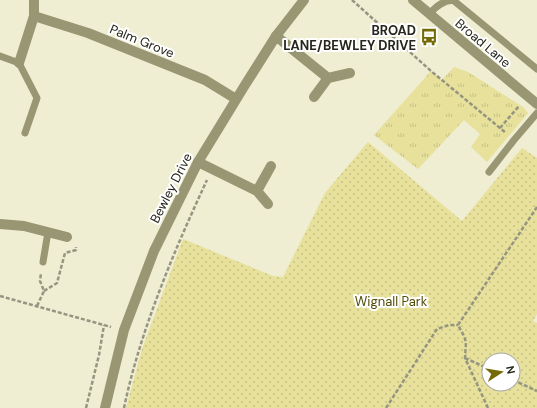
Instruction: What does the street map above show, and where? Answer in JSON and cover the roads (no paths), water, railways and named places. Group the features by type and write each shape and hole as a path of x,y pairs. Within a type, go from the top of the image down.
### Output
{"street":[{"path":"19,63 34,16 34,0"},
{"name":"Bewley Drive","path":"105,408 124,330 154,251 198,162 276,36 304,0"},
{"name":"Broad Lane","path":"413,0 537,104"},
{"name":"Palm Grove","path":"34,16 88,33 205,80 236,99"},
{"path":"276,36 328,78"},
{"path":"314,97 328,78 350,73"},
{"path":"198,162 213,168 257,191 268,204"},
{"path":"257,191 271,166"},
{"path":"0,224 24,226 68,237"}],"lane":[{"path":"429,14 446,0 453,0 537,70"},
{"path":"0,56 19,63 38,98 25,133"},
{"path":"489,172 537,113"},
{"path":"42,262 48,232"}],"place":[{"name":"BROAD LANE/BEWLEY DRIVE","path":"429,37"}],"park label":[{"name":"Wignall Park","path":"391,301"}]}
